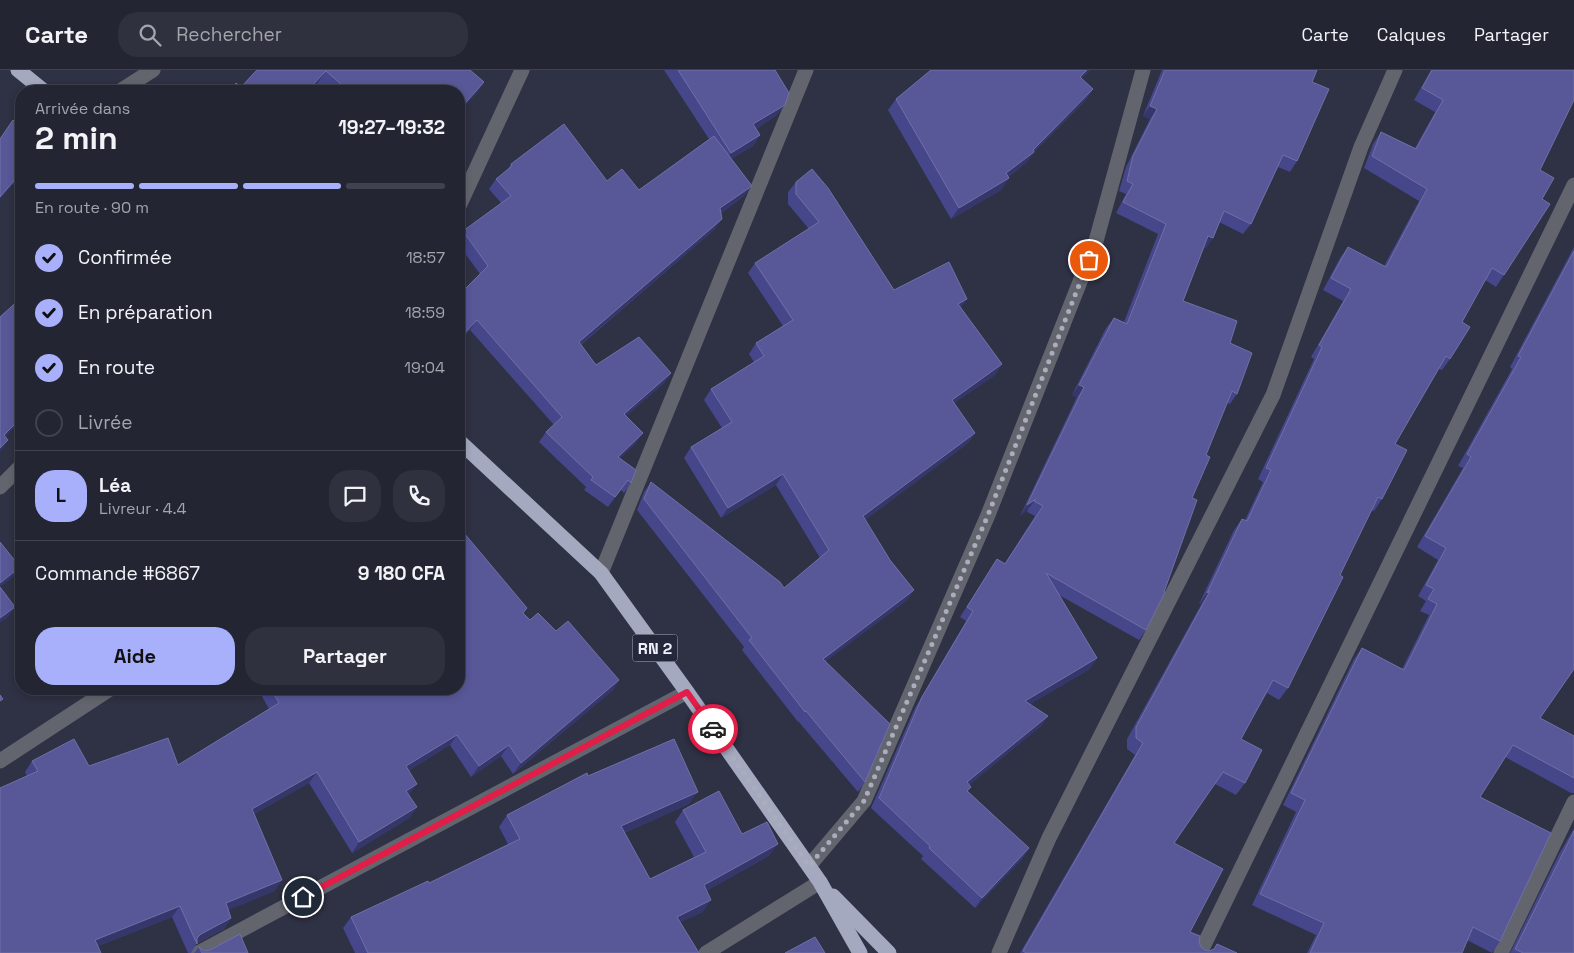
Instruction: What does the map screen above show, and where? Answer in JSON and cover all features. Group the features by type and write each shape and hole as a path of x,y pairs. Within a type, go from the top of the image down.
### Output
{"highway":[{"path":"18,70 37,85"},
{"name":"RN 2","path":"465,447 601,573 820,882 860,953"},
{"name":"RN 2","path":"820,882 889,953"}],"street":[{"path":"129,85 153,70"},
{"path":"465,193 522,70"},
{"path":"601,573 806,70"},
{"path":"809,866 864,801 988,515 1096,242 1143,70"},
{"path":"999,953 1049,838 1273,395 1361,147 1395,70"},
{"path":"1200,953 1574,185"},
{"path":"0,487 15,472"},
{"path":"198,953 687,692"},
{"path":"0,761 101,695"},
{"path":"1501,953 1574,802"},
{"path":"706,953 820,882"}],"building":[{"path":"257,70 470,70 484,82 465,103 465,85 342,85 326,71 313,85 243,85"},
{"path":"678,70 775,70 789,93 785,105 753,124 760,135 731,153"},
{"path":"931,70 1087,70 1080,77 1093,89 1033,150 1034,152 1006,173 1009,178 959,208 896,99"},
{"path":"1165,70 1317,70 1312,82 1329,89 1297,161 1283,155 1251,224 1224,211 1213,238 1208,236 1183,301 1237,321 1230,343 1252,353 1237,394 1232,391 1206,455 1210,457 1192,498 1197,500 1165,592 1146,630 1046,573 1097,658 1025,701 1048,716 967,782 971,787 967,791 1029,848 982,898 879,798 922,697 973,611 967,607 997,559 1005,564 1043,506 1034,501 1036,499 1027,505 1084,387 1079,385 1114,318 1127,324 1166,224 1123,202 1133,184 1127,181 1133,156 1157,109 1150,106"},
{"path":"1432,70 1574,70 1574,100 1540,170 1554,178 1542,199 1550,204 1504,275 1492,268 1462,322 1470,327 1450,359 1446,356 1395,444 1407,450 1382,499 1378,497 1340,575 1343,577 1288,688 1273,680 1241,739 1262,750 1245,783 1223,772 1174,843 1223,869 1190,932 1200,936 1199,942 1205,950 1214,949 1217,944 1237,953 1026,953 1023,951 1143,743 1136,738 1136,727 1210,591 1207,593 1242,519 1247,521 1271,470 1266,468 1322,347 1319,345 1351,289 1331,278 1348,247 1386,267 1427,189 1372,156 1381,132 1416,149 1443,100 1422,88"},
{"path":"13,120 15,121 15,180 0,197 0,139"},
{"path":"564,124 607,181 622,169 639,190 714,136 752,186 720,208 722,219 579,342 596,365 639,337 671,373 624,414 643,433 618,457 636,470 631,483 628,480 615,497 591,480 593,477 546,432 562,417 477,320 465,333 465,289 488,266 465,234 465,230 511,196 496,179 512,166 511,164"},
{"path":"812,169 828,188 894,290 949,262 967,299 958,304 1002,364 952,400 975,433 863,516 890,560 914,590 823,659 890,724 865,782 805,712 749,640 752,638 644,499 651,482 780,582 784,588 829,550 783,474 728,508 691,447 732,422 711,389 764,356 756,343 793,320 755,263 819,222 796,194 796,182"},
{"path":"1574,251 1574,669 1540,718 1574,736 1574,778 1513,745 1480,797 1551,833 1500,941 1473,927 1462,953 1310,953 1324,923 1260,894 1305,800 1291,793 1362,648 1404,670 1437,604 1428,599 1434,589 1426,585 1446,548 1425,536 1471,457 1467,454 1521,357 1518,356"},
{"path":"15,303 15,424 4,435 8,440 0,448 0,317"},
{"path":"465,534 527,608 523,613 530,620 538,613 556,631 568,621 619,680 521,763 509,745 479,766 457,735 406,766 417,784 406,791 417,807 359,842 317,772 252,809 282,880 226,903 231,918 201,934 197,938 197,944 180,906 95,940 101,953 0,953 0,788 38,771 32,761 74,739 89,766 168,738 178,765 279,703 274,695 465,695"},
{"path":"0,542 15,561 15,571 0,583"},
{"path":"0,587 15,607 0,618"},
{"path":"674,739 698,792 621,826 650,879 706,852 683,810 719,791 742,834 767,822 778,844 704,885 711,900 677,917 699,953 368,953 351,917 428,881 429,883 520,839 507,815 587,773 588,776"},
{"path":"1574,831 1574,953 1523,953 1515,949"},
{"path":"240,934 248,953 202,953 199,947 205,951 210,950"},
{"path":"815,937 825,953 785,953"}],"way so far":[{"path":"713,729 809,866 864,801 988,515 1089,260"}],"route":[{"path":"303,897 687,692 713,729"}]}
